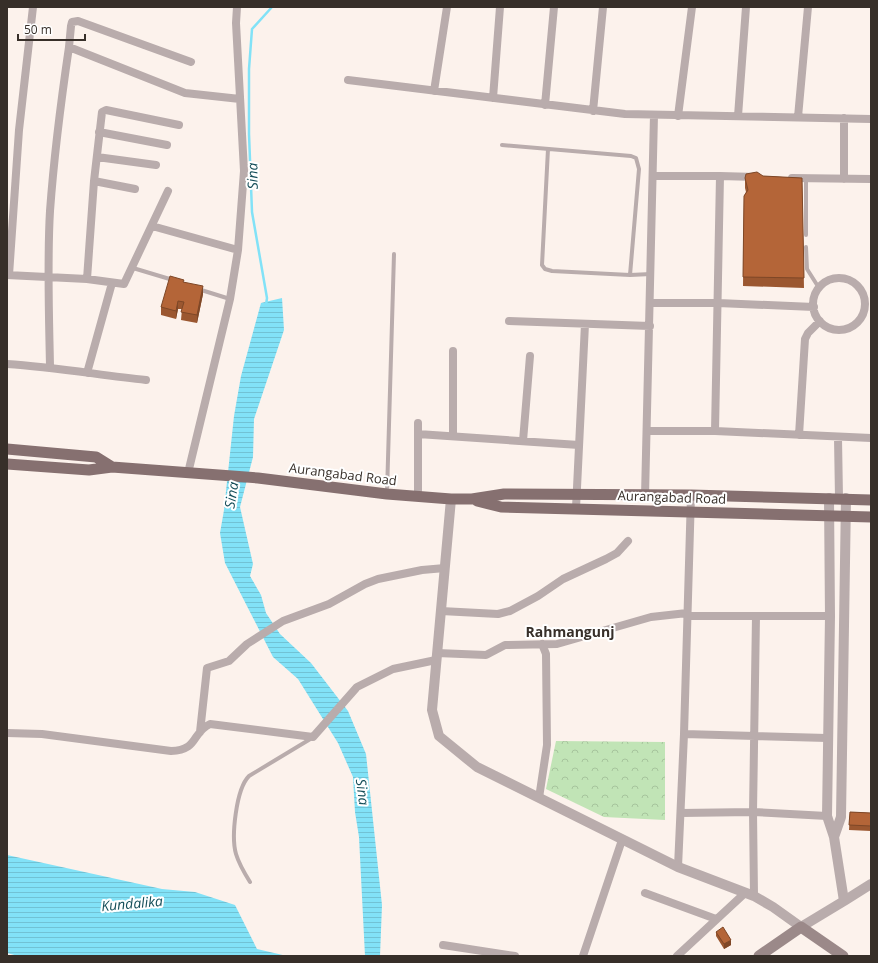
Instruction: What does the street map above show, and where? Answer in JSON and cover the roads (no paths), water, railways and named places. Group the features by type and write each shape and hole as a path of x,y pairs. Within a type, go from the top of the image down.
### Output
{"main road":[{"path":"7,449 96,457 112,467"},
{"path":"7,464 89,470 112,467 188,473"},
{"name":"Aurangabad Road","path":"188,473 258,478 386,494 451,499 472,499 504,494 577,494 645,496 691,495 871,500"},
{"name":"Aurangabad Road","path":"472,499 502,508 576,508 871,517"},
{"path":"759,956 801,927 843,956"}],"street":[{"path":"33,7 19,130 8,275 87,279 124,284 133,268 168,191"},
{"path":"188,473 230,299 238,250 244,181 236,23 237,7"},
{"path":"434,91 447,7"},
{"path":"493,98 500,7"},
{"path":"545,105 554,7"},
{"path":"593,111 603,7"},
{"path":"678,116 692,7"},
{"path":"738,116 746,7"},
{"path":"798,118 808,7"},
{"path":"50,366 50,211 60,106 72,22 78,21 191,62"},
{"path":"69,47 185,93 240,99"},
{"path":"348,80 625,114 871,119"},
{"path":"87,279 94,180 102,112 104,110 179,125"},
{"path":"645,496 648,431 654,115"},
{"path":"844,118 844,179"},
{"path":"99,132 167,145"},
{"path":"97,157 156,166"},
{"path":"653,176 767,177"},
{"path":"715,431 720,176"},
{"path":"783,177 871,179"},
{"path":"94,180 135,188"},
{"path":"152,226 238,250"},
{"path":"834,279 843,279 858,287 863,294 868,308 855,325 847,329 831,329 820,321 814,307 815,295 819,288 834,279"},
{"path":"87,374 112,283"},
{"path":"650,303 718,303 814,307"},
{"path":"508,321 650,326"},
{"path":"799,435 806,339 808,333 820,321"},
{"path":"576,508 585,324"},
{"path":"453,351 453,436"},
{"path":"523,441 530,356"},
{"path":"7,364 50,366 87,374 146,380"},
{"path":"418,423 418,497"},
{"path":"648,431 715,431 838,438 871,438"},
{"path":"418,434 579,445"},
{"path":"834,837 840,817 846,516 838,498 838,438"},
{"path":"678,867 684,734 691,495"},
{"path":"838,498 829,516 830,616 827,816 834,837 844,901"},
{"path":"451,499 432,710 439,736 477,767 678,867 749,894 773,907 801,927 871,884"},
{"path":"441,611 498,614 510,611 544,592 562,579 617,553 628,541"},
{"path":"199,733 207,668 228,661 247,644 283,621 329,604 365,584 378,579 422,570 445,568"},
{"path":"7,733 42,734 171,751 183,751 188,748 204,727 216,724 315,735 357,687 393,669 437,657 486,655 505,645 557,644 651,617 687,615 830,616"},
{"path":"749,894 753,812 756,616"},
{"path":"539,798 548,745 546,654 542,644"},
{"path":"684,734 827,738"},
{"path":"681,813 753,812 827,816"},
{"path":"583,956 622,840"},
{"path":"645,893 716,919"},
{"path":"677,956 716,919 749,894"},
{"path":"443,945 515,956"}],"lane":[{"path":"502,145 631,156 636,158 640,169 630,275"},
{"path":"548,149 542,265 544,269 552,271 630,275 651,274"},
{"path":"806,178 806,235"},
{"path":"806,247 807,269 819,288"},
{"path":"386,494 394,254"},
{"path":"133,268 178,282"},
{"path":"193,287 230,299"},
{"path":"250,882 236,856 234,848 239,797 244,782 249,776 315,735"}],"water":[{"path":"282,298 284,330 254,419 253,457 240,507 253,564 250,576 261,595 266,613 280,634 311,663 348,711 366,754 382,905 380,956 365,956 359,837 355,812 353,777 338,743 298,679 273,657 225,563 220,533 224,510 234,416 241,376 261,303"},
{"name":"Kundalika","path":"7,855 162,889 195,892 235,905 257,949 287,956 18,956 7,953"}],"waterway":[{"name":"Sina","path":"266,305 267,298 252,212 249,134 249,69 252,29 272,7"}],"district":[{"name":"Rahmangunj","path":"570,631"}]}
